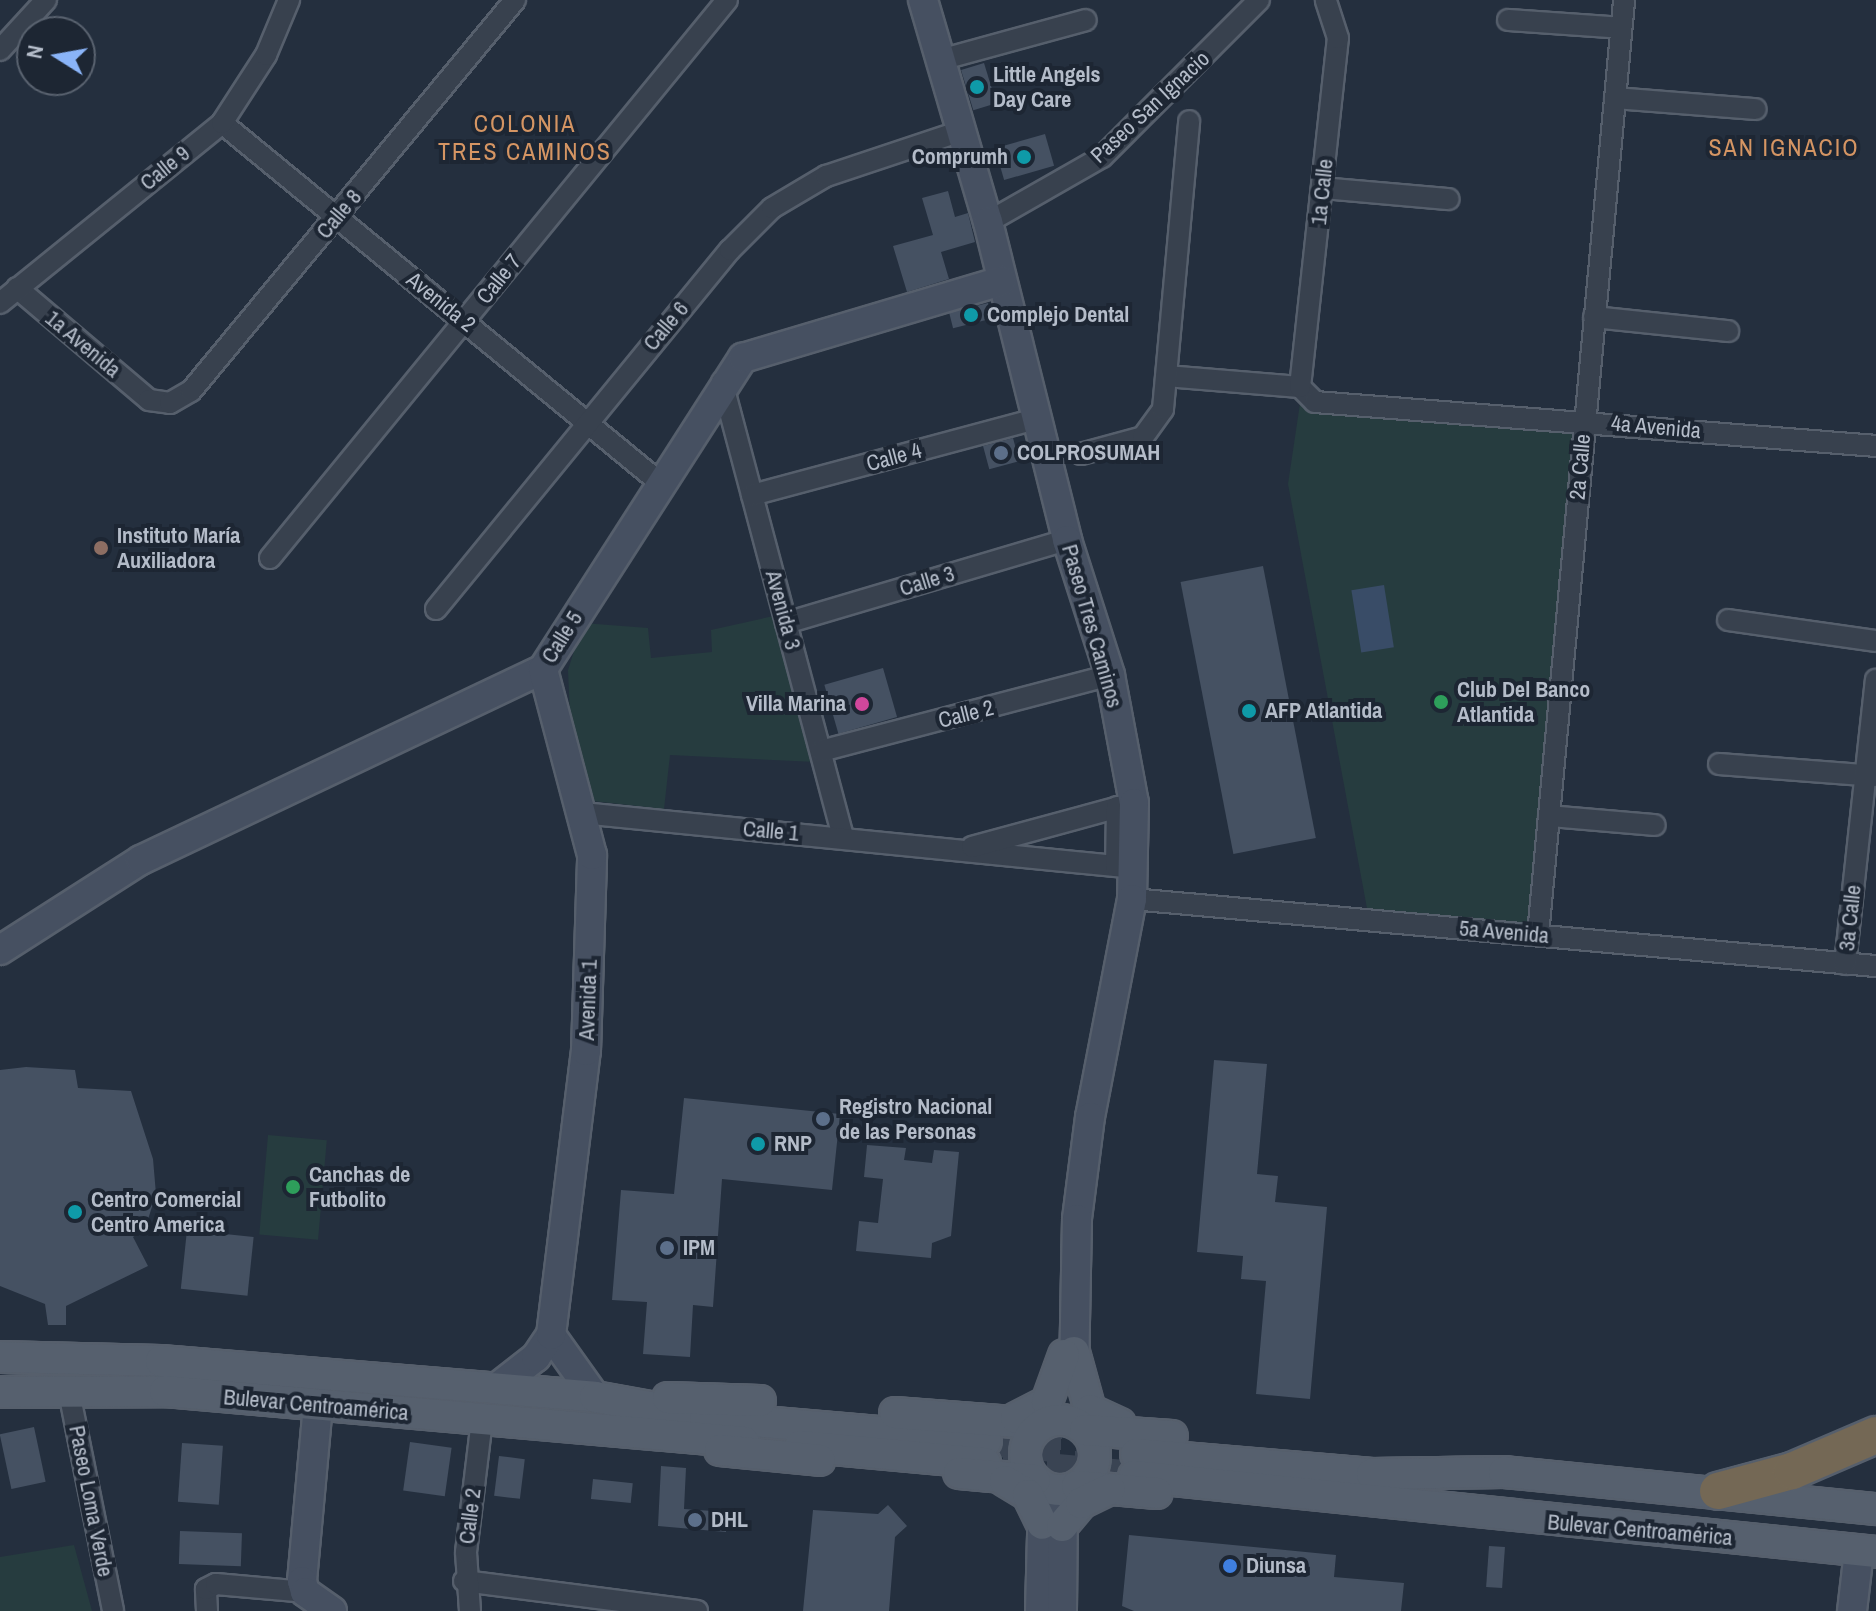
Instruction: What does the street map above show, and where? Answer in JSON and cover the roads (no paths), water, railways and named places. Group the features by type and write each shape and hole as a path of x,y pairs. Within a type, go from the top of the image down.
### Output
{"highway":[{"path":"1718,1491 1792,1471 1876,1435"}],"main road":[{"path":"1069,1353 1093,1413 1177,1437"},
{"path":"1069,1353 1041,1408 992,1450 1052,1525 1127,1473"},
{"name":"Bulevar Centroamérica","path":"0,1357 161,1361 630,1400 705,1417 992,1450 1055,1486 1127,1473 1504,1472 1876,1509"},
{"name":"Bulevar Centroamérica","path":"0,1392 165,1391 632,1435 992,1450 1064,1425 1379,1457 1409,1474"},
{"path":"1064,1425 1095,1460 1055,1486 1025,1450 1064,1425"},
{"name":"Bulevar Centroamérica","path":"1127,1473 1367,1496 1405,1506 1868,1551"}],"street":[{"path":"0,50 46,0"},
{"name":"Calle 9","path":"0,303 222,123 266,55 289,0"},
{"name":"Calle 8","path":"149,400 170,403 191,391 515,0"},
{"name":"Calle 7","path":"270,558 727,0"},
{"name":"Paseo Tres Caminos","path":"923,0 988,222 1067,540 1110,675 1125,805 1126,867 1132,899 1090,1117 1071,1312 1064,1425"},
{"name":"Paseo San Ignacio","path":"988,222 1102,157 1259,0"},
{"name":"2a Calle","path":"1538,935 1624,0"},
{"name":"1a Calle","path":"1300,387 1338,38 1330,1"},
{"path":"940,60 1086,20"},
{"path":"1508,20 1621,28"},
{"path":"1615,98 1756,109"},
{"path":"1081,454 1133,442 1151,431 1163,409 1189,121"},
{"name":"Avenida 2","path":"222,123 659,482"},
{"name":"Calle 6","path":"436,609 586,422 772,208 826,176 961,131"},
{"path":"1322,188 1449,199"},
{"name":"Calle 5","path":"0,950 141,860 543,669 722,382 743,358 1002,281"},
{"name":"1a Avenida","path":"17,288 149,400"},
{"path":"1594,317 1728,331"},
{"path":"1166,376 1300,387"},
{"name":"Avenida 3","path":"722,382 843,837"},
{"name":"4a Avenida","path":"1300,387 1315,402 1876,446"},
{"name":"Calle 4","path":"752,495 1036,419"},
{"name":"Calle 3","path":"786,623 1067,540"},
{"path":"1728,620 1876,641"},
{"name":"Avenida 1","path":"543,669 592,855 586,1051 551,1335"},
{"name":"Calle 2","path":"821,751 1110,675"},
{"name":"3a Calle","path":"1845,964 1871,776 1876,680"},
{"path":"1719,764 1871,776"},
{"name":"Calle 1","path":"961,850 1125,805"},
{"name":"Calle 1","path":"582,813 1126,867"},
{"path":"1549,816 1655,825"},
{"name":"5a Avenida","path":"1132,899 1876,966"},
{"path":"495,1389 536,1357 551,1335 595,1397"},
{"name":"Paseo Loma Verde","path":"69,1392 113,1611"},
{"path":"305,1592 302,1568 318,1405"},
{"name":"Calle 2","path":"470,1611 464,1581 482,1420"},
{"path":"1040,1611 1055,1486"},
{"path":"1052,1525 1062,1611"},
{"path":"1852,1611 1868,1551"},
{"path":"464,1581 697,1611"},
{"path":"207,1611 206,1589 216,1584 305,1592 332,1611"}],"water":[{"path":"1384,585 1394,647 1361,652 1351,590"}],"tunnel":[{"path":"986,1441 1136,1454"},
{"path":"1002,1464 1134,1476"}],"place":[{"name":"Little Angels Day Care","path":"977,87"},
{"name":"Comprumh","path":"1024,157"},
{"name":"Complejo Dental","path":"971,315"},
{"name":"COLPROSUMAH","path":"1001,453"},
{"name":"Instituto María Auxiliadora","path":"101,548"},
{"name":"Club Del Banco Atlantida","path":"1441,702"},
{"name":"Villa Marina","path":"862,704"},
{"name":"AFP Atlantida","path":"1249,711"},
{"name":"Registro Nacional de las Personas","path":"823,1119"},
{"name":"RNP","path":"758,1144"},
{"name":"Canchas de Futbolito","path":"293,1187"},
{"name":"Centro Comercial Centro America","path":"75,1212"},
{"name":"IPM","path":"667,1248"},
{"name":"DHL","path":"695,1520"},
{"name":"Diunsa","path":"1230,1566"}],"district":[{"name":"COLONIA TRES CAMINOS","path":"525,138"},
{"name":"SAN IGNACIO","path":"1784,148"}]}
